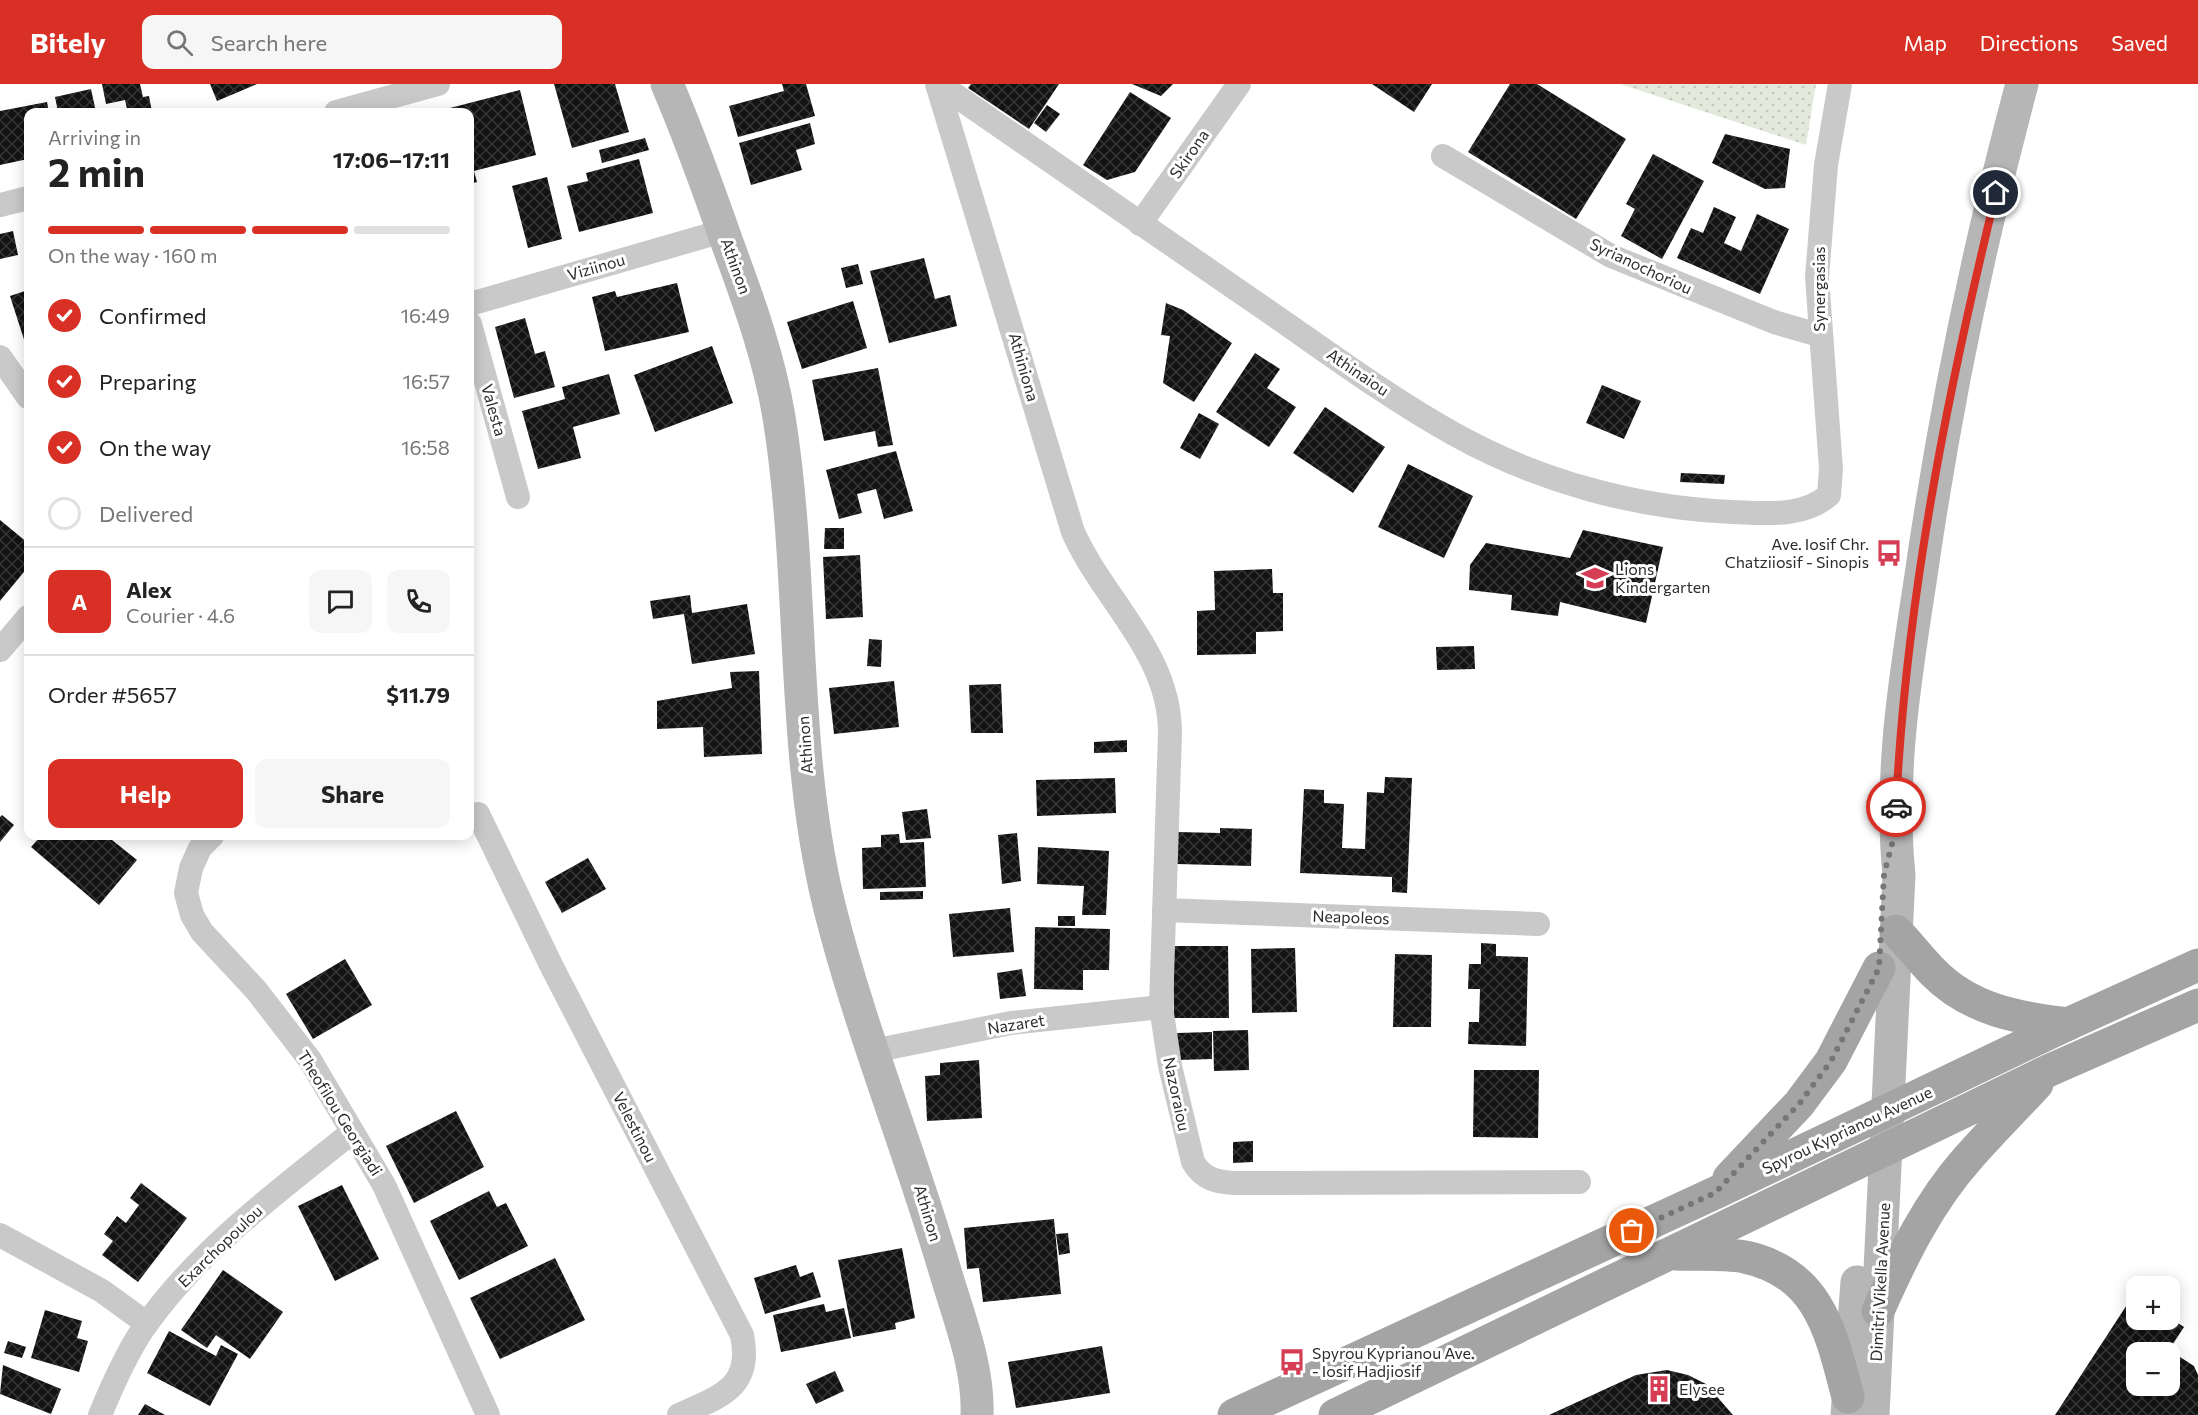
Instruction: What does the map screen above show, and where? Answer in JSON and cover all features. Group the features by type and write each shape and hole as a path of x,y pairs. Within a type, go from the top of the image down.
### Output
{"main road":[{"name":"Athinon","path":"667,84 692,143 767,357 779,421 792,547 808,788 828,901 849,979 925,1203 964,1337 978,1408"},
{"path":"1877,1154 1896,931 1899,875 1895,833 1906,670 1957,359 2022,84"},
{"path":"1880,1115 1879,968 1884,874 1895,833"},
{"path":"1896,931 1933,973 1978,1004 2017,1018 2068,1024"},
{"name":"Spyrou Kyprianou Avenue","path":"1234,1415 1715,1193 2068,1024 2198,965"},
{"path":"1715,1193 1799,1104 1825,1068 1855,1017 1879,968"},
{"name":"Spyrou Kyprianou Avenue","path":"1335,1415 2050,1070 2198,1005"},
{"path":"1878,1311 1906,1248 1937,1200 1967,1159 2050,1070"},
{"name":"Dimitri Vikella Avenue","path":"1856,1409 1878,1311 1877,1154"},
{"name":"Dimitri Vikella Avenue","path":"1856,1409 1877,1154"},
{"path":"1671,1254 1743,1257 1764,1262 1795,1279 1822,1311 1856,1409"}],"street":[{"path":"351,108 438,84"},
{"name":"Athinaiou","path":"938,84 1140,224 1454,435 1520,465 1628,500 1707,511 1789,512 1813,507 1829,495"},
{"name":"Athiniona","path":"938,84 1073,532 1090,565 1139,638"},
{"name":"Skirona","path":"1140,224 1239,84"},
{"name":"Synergasias","path":"1829,495 1831,469 1819,335 1817,277 1826,165 1840,84"},
{"name":"Syrianochoriou","path":"1443,156 1611,256 1774,322 1819,335"},
{"path":"0,206 24,199"},
{"name":"Viziinou","path":"474,303 723,231"},
{"name":"Valesta","path":"474,338 518,497"},
{"path":"0,357 24,391"},
{"path":"0,650 24,622"},
{"name":"Nazoraiou","path":"1139,638 1160,676 1170,719 1161,1007 1188,1149 1199,1172 1208,1179 1235,1184 1579,1182"},
{"name":"Velestinou","path":"478,814 552,967 742,1335 745,1349 739,1380 726,1393 680,1415"},
{"name":"Theofilou Georgiadi","path":"208,840 200,848 191,868 186,893 192,915 202,932 256,990 310,1060 351,1133 384,1185 488,1415"},
{"name":"Neapoleos","path":"1164,910 1538,924"},
{"name":"Nazaret","path":"873,1051 1011,1023 1161,1007"},
{"name":"Exarchopoulou","path":"100,1415 146,1323 191,1269 236,1226 351,1133"},
{"path":"0,1235 102,1291 146,1323"}],"shaded area":[{"path":"1620,84 1816,84 1806,145"}],"building":[{"path":"102,84 140,84 143,97 149,96 151,108 127,108 125,100 106,104"},
{"path":"210,84 257,84 217,101"},
{"path":"554,84 615,84 629,132 572,148"},
{"path":"782,84 806,84 815,116 738,137 729,106 784,91"},
{"path":"971,84 1059,84 1029,129 968,88"},
{"path":"1132,84 1173,84 1161,96"},
{"path":"1372,84 1432,84 1414,112"},
{"path":"1510,84 1537,84 1626,139 1576,219 1468,152"},
{"path":"91,89 95,108 57,108 55,97"},
{"path":"520,90 536,155 474,171 474,108 450,108"},
{"path":"1130,92 1171,118 1135,172 1107,180 1083,165"},
{"path":"47,102 48,108 24,108 24,160 0,165 0,111"},
{"path":"1047,105 1060,114 1046,132 1034,123"},
{"path":"810,123 815,144 796,150 802,170 751,185 739,143"},
{"path":"1725,134 1790,149 1785,188 1765,189 1712,163"},
{"path":"645,138 649,150 602,163 599,150"},
{"path":"1653,154 1704,181 1662,259 1621,236 1635,209 1626,204"},
{"path":"639,159 653,213 579,232 567,186 588,181 586,173"},
{"path":"547,177 562,239 528,248 512,186"},
{"path":"1714,207 1736,217 1724,243 1741,251 1757,214 1789,229 1760,294 1677,258 1691,228 1703,233"},
{"path":"13,231 18,255 0,259 0,234"},
{"path":"924,258 935,299 950,295 957,326 889,343 870,271"},
{"path":"858,264 863,284 846,288 841,268"},
{"path":"677,283 689,332 605,351 592,297 615,291 617,297"},
{"path":"24,291 24,340 10,296"},
{"path":"853,301 867,348 802,369 787,322"},
{"path":"1166,303 1183,310 1232,343 1194,402 1163,383 1170,336 1161,335"},
{"path":"525,318 535,354 545,351 555,387 514,398 495,327"},
{"path":"712,346 733,403 655,432 634,375"},
{"path":"1255,353 1280,369 1267,388 1296,407 1269,447 1216,412"},
{"path":"878,368 893,445 878,447 875,431 824,441 812,380"},
{"path":"609,374 620,414 573,427 581,458 538,469 522,411 565,399 562,387"},
{"path":"1602,385 1641,401 1624,439 1586,423"},
{"path":"1325,407 1385,447 1353,493 1293,453"},
{"path":"1199,413 1219,424 1200,459 1180,448"},
{"path":"896,451 913,511 884,519 876,489 857,494 862,513 839,519 826,470"},
{"path":"1408,464 1473,496 1444,558 1378,527"},
{"path":"1681,473 1725,475 1724,484 1680,482"},
{"path":"0,520 24,540 24,572 0,601"},
{"path":"825,528 844,528 844,549 824,549"},
{"path":"1583,530 1663,547 1646,623 1560,602 1558,616 1511,610 1512,595 1469,590 1470,565 1486,543 1570,558"},
{"path":"860,555 863,617 826,619 823,557"},
{"path":"1272,569 1273,593 1283,593 1283,631 1256,632 1256,654 1197,655 1197,611 1215,610 1214,571"},
{"path":"690,595 692,613 747,604 755,654 692,664 684,614 653,619 650,601"},
{"path":"869,639 882,640 881,667 867,666"},
{"path":"1474,646 1475,669 1437,670 1436,647"},
{"path":"759,671 762,754 704,757 703,727 657,729 657,701 732,688 730,672"},
{"path":"894,681 899,727 834,734 829,688"},
{"path":"1001,684 1003,733 971,733 969,685"},
{"path":"1127,740 1127,752 1094,753 1094,742"},
{"path":"1385,777 1412,778 1407,893 1392,892 1392,877 1300,873 1304,789 1324,790 1324,803 1344,804 1342,848 1365,849 1367,792 1384,793"},
{"path":"1115,778 1116,813 1037,816 1036,780"},
{"path":"927,809 931,838 906,840 902,812"},
{"path":"2,815 14,825 0,842 0,817"},
{"path":"1220,828 1252,829 1251,866 1177,864 1178,832 1220,833"},
{"path":"1017,833 1021,881 1002,884 998,835"},
{"path":"899,834 900,843 924,842 926,887 863,889 862,848 881,847 881,835"},
{"path":"37,840 112,840 137,860 99,905 31,847"},
{"path":"1038,847 1109,851 1106,915 1082,915 1084,886 1037,884"},
{"path":"588,858 606,889 562,913 545,882"},
{"path":"923,891 923,899 880,900 880,892"},
{"path":"1010,908 1014,952 953,957 949,914"},
{"path":"1058,916 1075,916 1075,926 1058,926"},
{"path":"1035,927 1110,929 1109,970 1083,970 1083,990 1034,989"},
{"path":"1481,943 1496,944 1496,956 1528,957 1526,1046 1468,1044 1469,1022 1479,1022 1480,989 1468,989 1469,964 1481,964"},
{"path":"1173,946 1228,946 1229,1018 1174,1018"},
{"path":"1295,948 1297,1012 1252,1013 1251,949"},
{"path":"1395,954 1432,955 1431,1027 1393,1027"},
{"path":"345,959 372,1005 313,1039 286,994"},
{"path":"1022,969 1026,996 1000,999 997,973"},
{"path":"1248,1030 1249,1070 1214,1071 1213,1031"},
{"path":"1212,1032 1212,1059 1178,1060 1177,1033"},
{"path":"979,1060 982,1118 927,1121 925,1076 940,1075 940,1063"},
{"path":"1474,1070 1539,1070 1538,1138 1473,1137"},
{"path":"456,1111 484,1167 414,1203 386,1146"},
{"path":"1253,1141 1253,1162 1233,1163 1233,1142"},
{"path":"141,1183 187,1218 138,1282 102,1255 113,1241 104,1234 117,1216 126,1223 139,1205 130,1198"},
{"path":"342,1185 379,1259 335,1281 298,1206"},
{"path":"489,1191 497,1207 506,1203 528,1246 459,1280 430,1221"},
{"path":"1054,1219 1061,1294 983,1302 979,1268 967,1269 964,1228"},
{"path":"1068,1233 1070,1253 1059,1255 1056,1234"},
{"path":"902,1248 915,1318 895,1323 896,1329 853,1337 838,1260"},
{"path":"555,1258 585,1320 500,1359 470,1298"},
{"path":"796,1265 800,1277 813,1272 821,1297 765,1314 754,1278"},
{"path":"223,1270 283,1312 250,1359 216,1335 207,1348 181,1330"},
{"path":"824,1304 826,1312 844,1308 851,1338 781,1352 773,1315"},
{"path":"2126,1306 2126,1330 2180,1330 2180,1324 2184,1327 2174,1342 2126,1342 2126,1396 2180,1396 2180,1357 2194,1366 2198,1375 2198,1415 2055,1415"},
{"path":"45,1310 82,1321 77,1338 88,1341 79,1372 31,1358"},
{"path":"169,1331 216,1356 221,1345 238,1354 210,1406 147,1373"},
{"path":"8,1341 26,1347 22,1358 4,1353"},
{"path":"1102,1346 1110,1393 1016,1408 1008,1362"},
{"path":"3,1365 61,1389 51,1414 0,1394"},
{"name":"Elysee","path":"1667,1370 1688,1375 1706,1384 1733,1415 1549,1415 1636,1375"},
{"path":"835,1371 844,1391 816,1404 806,1384"},
{"path":"145,1404 165,1415 138,1415"}],"way so far":[{"path":"1632,1231 1715,1193 1799,1104 1831,1061 1879,968 1884,874 1895,833 1896,807"}],"place":[{"name":"Ave. Iosif Chr. Chatziiosif - Sinopis","path":"1889,553"},
{"name":"Lions Kindergarten","path":"1595,578"},
{"name":"Spyrou Kyprianou Ave. - Iosif Hadjiosif","path":"1292,1362"},
{"name":"Elysee","path":"1659,1389"}],"route":[{"path":"1896,807 1906,670 1931,508 1957,359 1996,193"}]}
